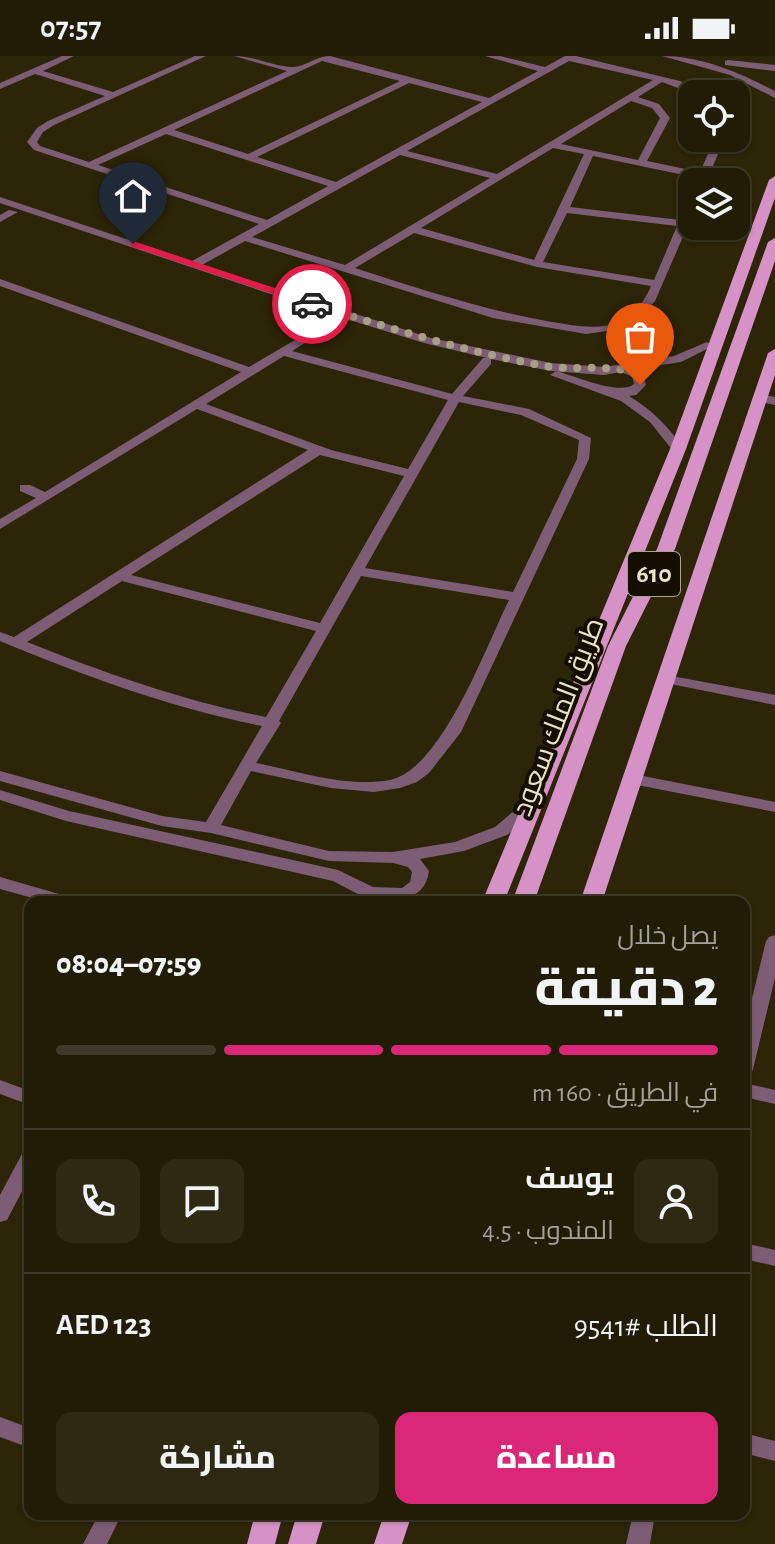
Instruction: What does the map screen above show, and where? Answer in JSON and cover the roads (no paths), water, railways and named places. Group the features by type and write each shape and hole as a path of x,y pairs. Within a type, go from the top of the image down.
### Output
{"main road":[{"path":"495,896 529,807 678,449 775,180"},
{"name":"طريق الملك سعود","path":"525,896 617,646 666,549 775,242"},
{"name":"610","path":"593,896 666,679 767,400 775,353"},
{"path":"261,1544 267,1520"},
{"path":"302,1544 309,1520"},
{"path":"388,1544 396,1520"}],"street":[{"path":"0,78 51,56"},
{"path":"0,86 70,56"},
{"path":"202,56 51,123 32,142 37,148 268,224"},
{"path":"238,56 295,70"},
{"path":"489,56 546,70"},
{"path":"666,56 740,76 766,77 771,68 691,56"},
{"path":"90,165 323,57 491,101"},
{"path":"193,265 570,57 678,85"},
{"path":"33,71 113,95"},
{"path":"740,76 775,95"},
{"path":"346,269 661,79"},
{"path":"249,157 408,80"},
{"path":"631,98 654,104 663,110 665,118 641,164"},
{"path":"167,131 337,186"},
{"path":"553,145 678,173"},
{"path":"399,152 499,177"},
{"path":"537,264 590,153"},
{"path":"0,200 428,341 551,367 622,368 677,359 707,346"},
{"path":"0,219 3,209 441,352 587,382 619,393 648,411 678,449"},
{"path":"563,209 678,223"},
{"path":"413,229 537,264 657,284"},
{"path":"243,237 497,316 586,331 617,327 636,316 657,284 678,236"},
{"path":"0,282 251,372"},
{"path":"0,525 336,319"},
{"path":"249,766 343,786 410,779 432,759 453,732 583,459 585,438 535,415 455,398 284,352"},
{"path":"211,828 249,766 455,398 487,361"},
{"path":"619,393 632,392 641,379 622,368"},
{"path":"197,405 318,450 412,474"},
{"path":"16,642 318,450"},
{"path":"25,488 45,497"},
{"path":"358,571 517,597"},
{"path":"120,576 326,629"},
{"path":"0,636 109,680 220,713 273,723"},
{"path":"666,679 775,700"},
{"path":"0,776 162,821 211,828 329,856 393,858 413,862 421,871 421,880 413,891 395,896 370,891"},
{"path":"633,779 775,807"},
{"path":"0,795 66,816 338,876 378,896"},
{"path":"393,858 458,847 501,831 529,807"},
{"path":"1,884 45,896"},
{"path":"750,1044 775,941"},
{"path":"0,1087 24,1096"},
{"path":"750,1091 775,1097"},
{"path":"3,1203 24,1167"},
{"path":"750,1252 775,1258"},
{"path":"0,1427 24,1436"},
{"path":"750,1445 775,1451"},
{"path":"95,1544 108,1520"},
{"path":"249,1544 259,1520"},
{"path":"638,1544 643,1520"}]}
